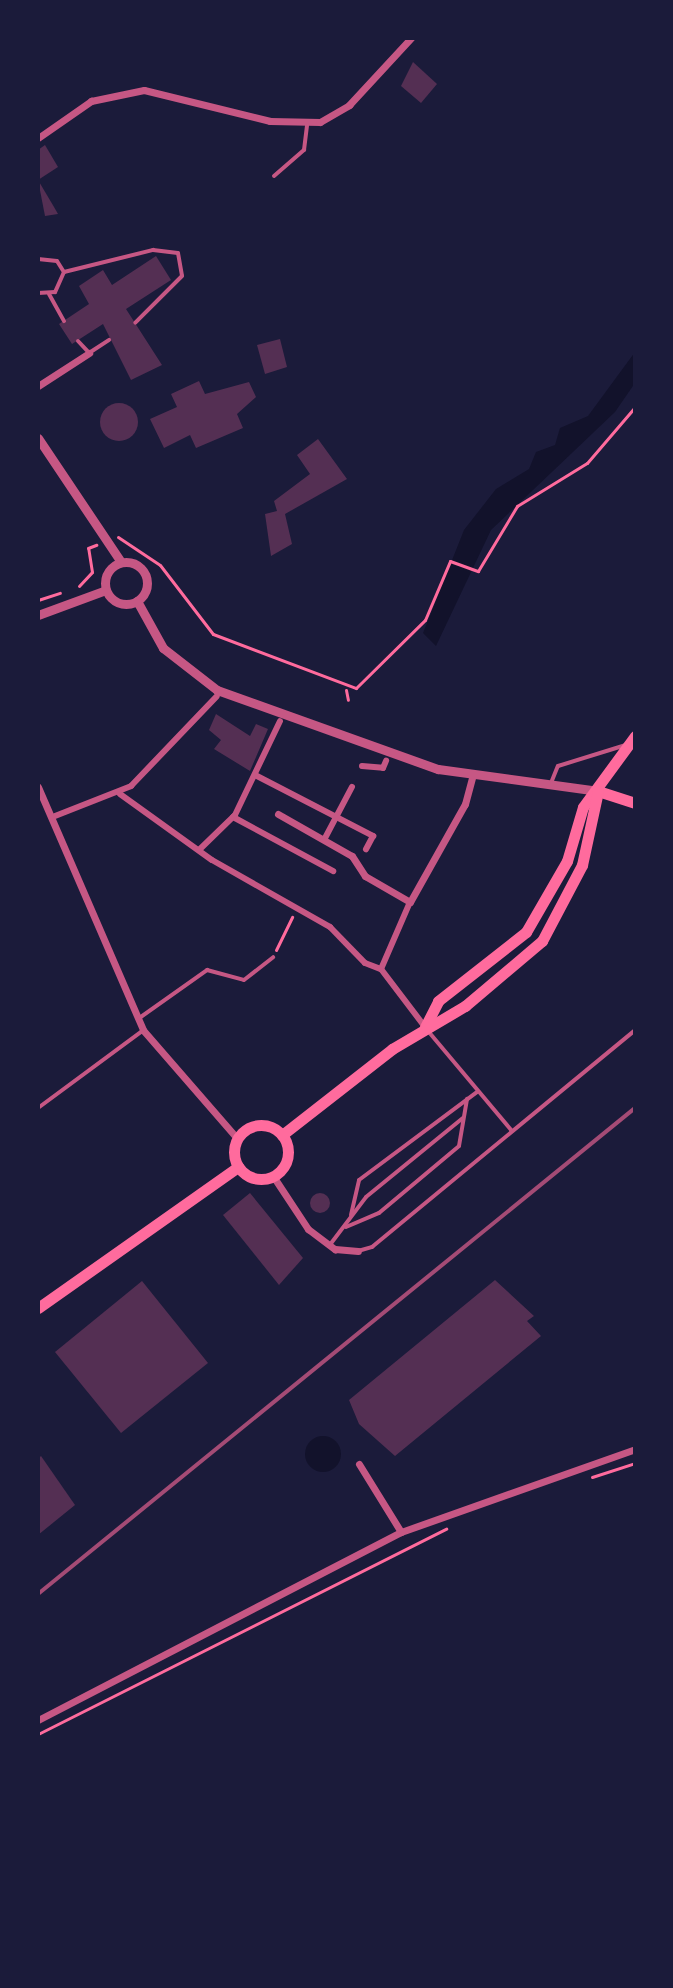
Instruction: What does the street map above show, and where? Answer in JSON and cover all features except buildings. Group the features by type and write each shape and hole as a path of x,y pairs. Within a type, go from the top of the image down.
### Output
{"main road":[{"path":"425,1027 438,1001 526,932 567,861 583,807 598,791 632,740"},
{"path":"598,791 635,803"},
{"path":"282,1135 425,1027 465,1006 542,941 582,865 598,791"},
{"path":"258,1125 282,1135 286,1161 273,1176 250,1177 238,1167 237,1138 258,1125"},
{"path":"38,1308 238,1167"}],"street":[{"path":"38,138 91,101 144,90 307,125 349,105 411,38"},
{"path":"38,386 89,353"},
{"path":"38,438 121,562 146,575 137,601 147,629 202,682 348,740 473,775 598,791"},
{"path":"121,562 106,576 106,590 119,603 137,601"},
{"path":"38,615 106,590"},
{"path":"55,816 120,794 217,696"},
{"path":"199,850 233,817 257,776 280,721"},
{"path":"362,766 383,768 386,761"},
{"path":"381,969 410,902 465,804 473,775"},
{"path":"257,776 373,836 366,849"},
{"path":"38,787 71,871 143,1030 237,1138"},
{"path":"324,840 340,818 352,787"},
{"path":"120,794 199,850 297,907 381,969 425,1027"},
{"path":"278,814 324,840 410,902"},
{"path":"233,817 333,871"},
{"path":"273,1176 308,1229 329,1246 358,1251"},
{"path":"38,1720 401,1532 635,1449"},
{"path":"359,1464 401,1532"}],"lane":[{"path":"274,176 304,150 307,125"},
{"path":"64,272 153,250 178,253 182,276 135,323"},
{"path":"38,259 57,261 64,272 61,286 49,294 38,293"},
{"path":"49,294 64,321"},
{"path":"78,341 89,353 109,340"},
{"path":"550,784 558,766 612,743 632,740"},
{"path":"138,1019 207,970 244,980 273,957"},
{"path":"425,1027 511,1130"},
{"path":"38,1108 143,1030"},
{"path":"358,1251 372,1247 635,1030"},
{"path":"329,1246 346,1227 351,1216 359,1180 477,1092"},
{"path":"346,1227 358,1227 446,1160 459,1146 467,1099"},
{"path":"351,1216 465,1116"}],"path":[{"path":"346,690 391,659 425,620 450,561 478,571 517,506 587,463 635,407"},
{"path":"38,600 84,582 92,572 88,548 123,535 152,558 213,634 346,690"},
{"path":"346,690 348,700"},
{"path":"273,957 297,907"},
{"path":"578,1481 635,1463"},
{"path":"38,1734 453,1526"}],"shaded area":[{"path":"635,352 635,383 615,412 491,530 436,646 423,633 464,530 496,489 529,469 536,452 555,445 560,428 588,416"},
{"path":"323,1436 335,1442 341,1454 335,1466 323,1472 311,1466 305,1454 311,1442"}],"railway":[{"path":"38,1594 635,1108"}]}
